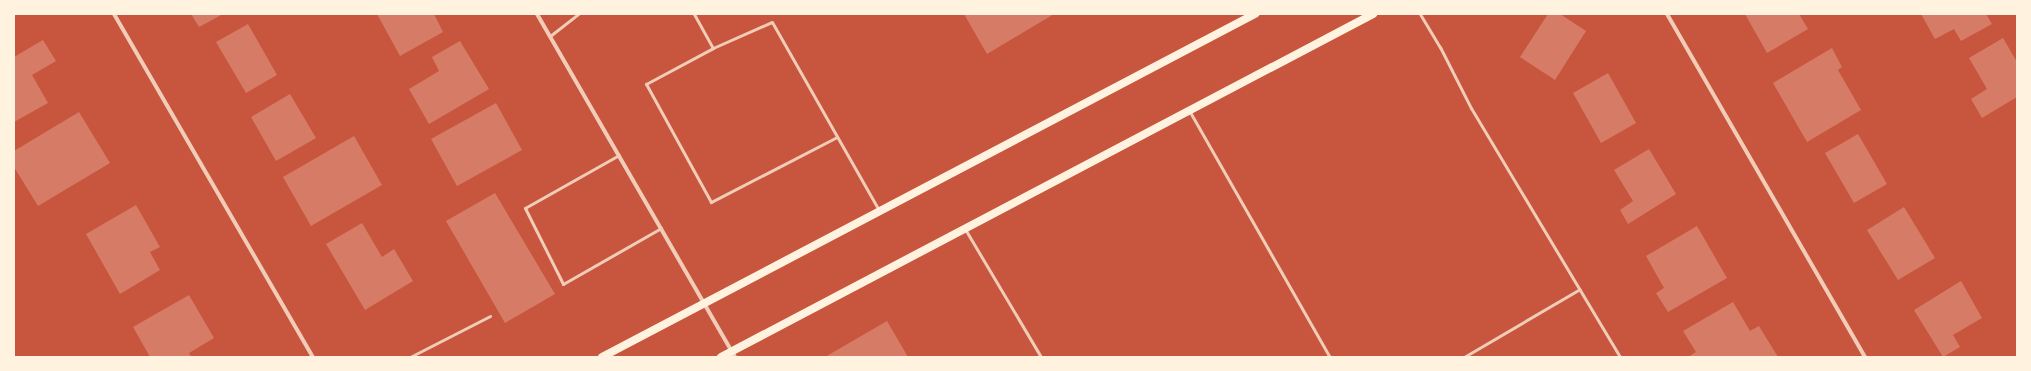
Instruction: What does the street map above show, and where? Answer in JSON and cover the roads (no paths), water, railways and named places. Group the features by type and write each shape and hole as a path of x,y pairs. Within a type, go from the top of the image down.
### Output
{"main road":[{"path":"602,357 1255,14"},
{"path":"721,357 734,354 965,229 1373,14"}],"street":[{"path":"114,14 313,357"},
{"path":"537,14 734,354"},
{"path":"1667,14 1865,357"}],"lane":[{"path":"550,36 578,14"},
{"path":"694,14 713,48"},
{"path":"1420,14 1440,47 1472,108 1620,357"},
{"path":"837,137 711,202 646,84 713,48 772,22 880,212"},
{"path":"1189,111 1330,357"},
{"path":"619,156 525,208 563,284 661,228"},
{"path":"965,229 1041,357"},
{"path":"1464,357 1580,289"},
{"path":"410,357 490,316"}]}
